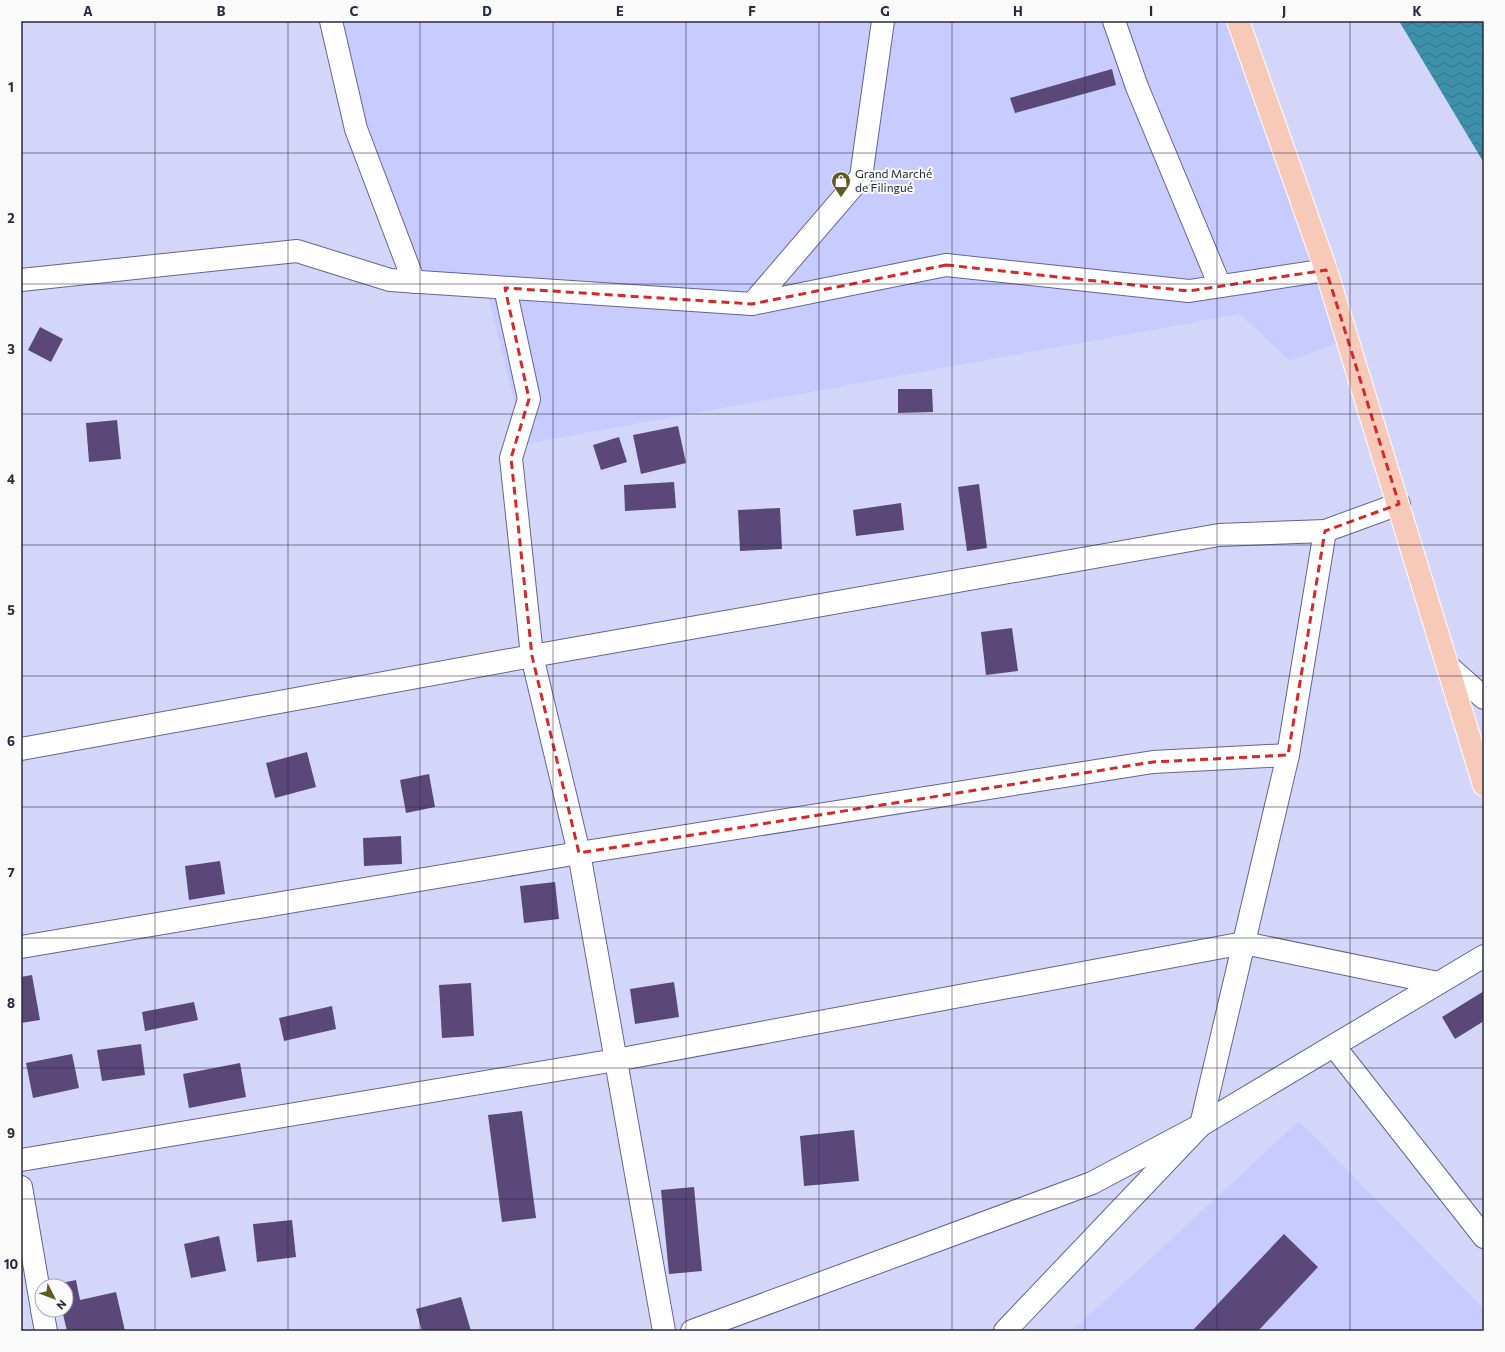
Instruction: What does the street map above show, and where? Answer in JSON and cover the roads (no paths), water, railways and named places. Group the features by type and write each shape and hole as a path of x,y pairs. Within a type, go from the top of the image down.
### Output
{"main road":[{"path":"1238,21 1326,270 1484,785"}],"street":[{"path":"331,21 356,129 414,282"},
{"path":"752,304 861,177 883,21"},
{"path":"1114,21 1138,87 1220,286"},
{"path":"21,280 297,251 390,280 752,304 946,265 1189,291 1326,270"},
{"path":"505,288 529,398 511,458 532,656 579,854 664,1331"},
{"path":"21,749 532,656 1219,535 1325,531 1399,504"},
{"path":"1005,1331 1201,1125 1288,755 1325,531"},
{"path":"1448,666 1484,698"},
{"path":"21,947 579,854 1153,762 1288,755"},
{"path":"21,1160 616,1060 1244,942 1438,983"},
{"path":"692,1331 1092,1183 1201,1125 1484,956"},
{"path":"1334,1046 1484,1237"},
{"path":"21,1187 37,1278"},
{"path":"44,1318 46,1331"}],"water":[{"path":"1399,21 1484,21 1484,163"}],"place":[{"name":"Grand Marché de Filingué","path":"841,198"}]}
